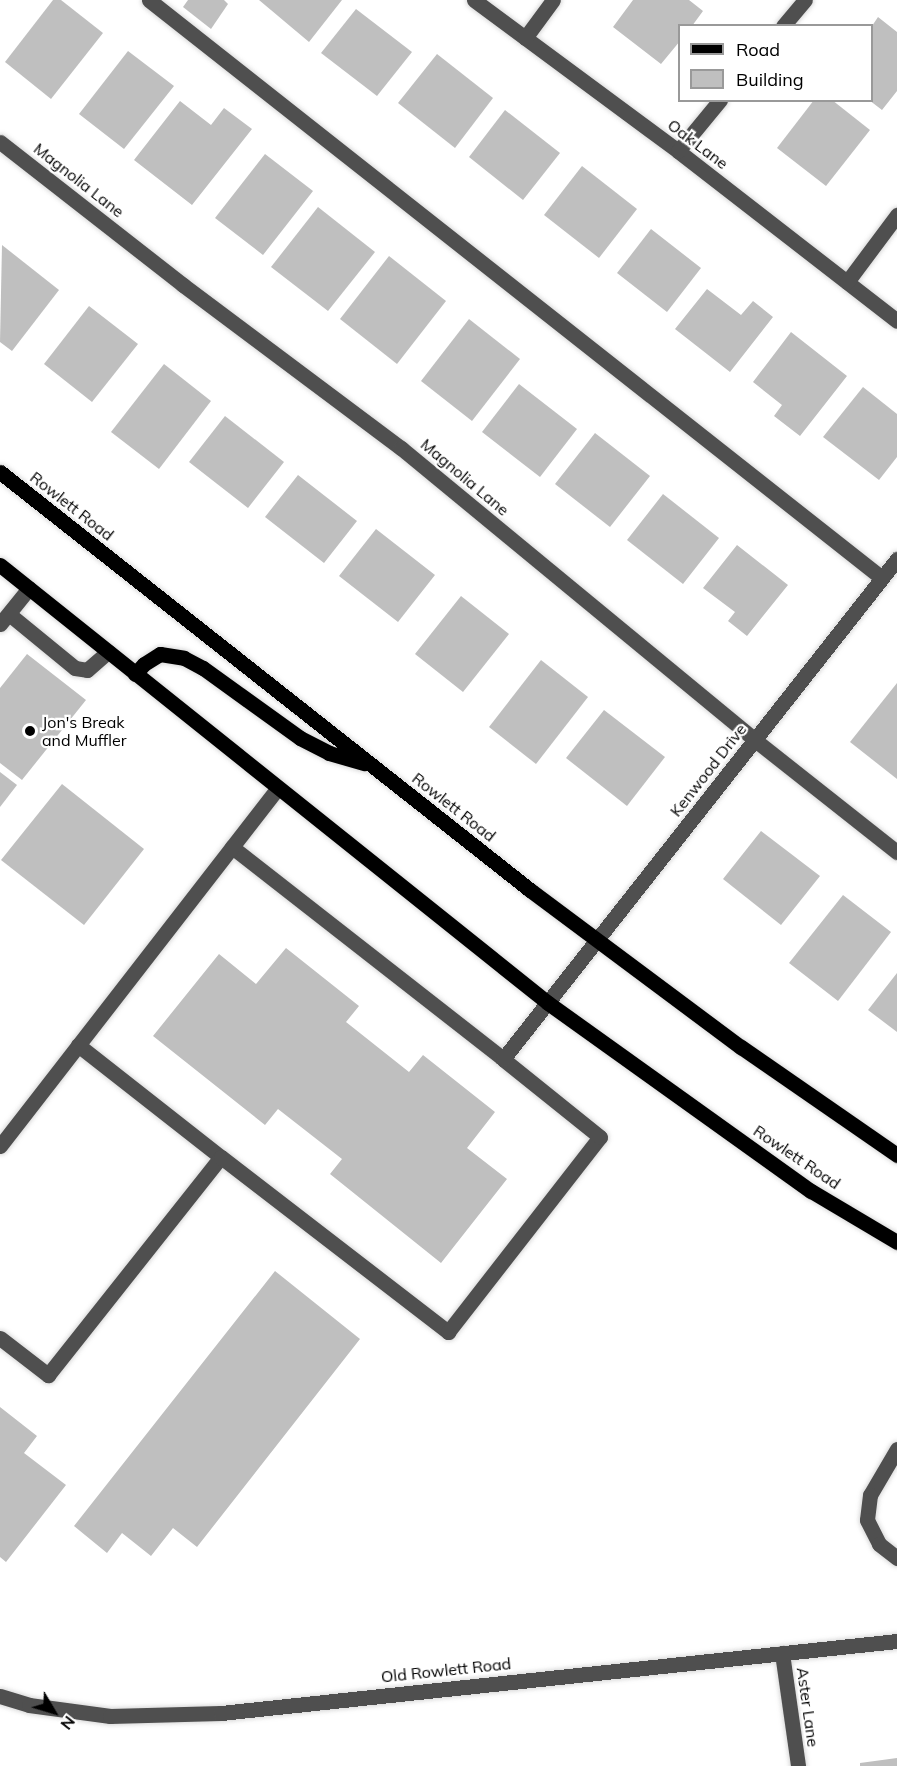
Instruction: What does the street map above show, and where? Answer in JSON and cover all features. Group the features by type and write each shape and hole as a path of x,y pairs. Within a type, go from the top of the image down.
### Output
{"main road":[{"name":"Rowlett Road","path":"0,472 597,940 741,1047 897,1155"},
{"name":"Rowlett Road","path":"0,565 548,1003 811,1191 897,1242"},
{"path":"135,674 144,664 160,654 184,658 203,668 300,738 329,753 370,764"}],"street":[{"path":"149,0 882,578"},
{"name":"Oak Lane","path":"474,0 678,151 897,321"},
{"path":"525,38 553,0"},
{"path":"785,24 805,0"},
{"path":"678,151 718,102"},
{"name":"Magnolia Lane","path":"0,142 183,285 401,448 755,740 897,852"},
{"path":"847,282 897,216"},
{"name":"Kenwood Drive","path":"504,1059 897,559"},
{"path":"29,588 4,619 75,668 87,670 108,652"},
{"path":"0,1146 278,788"},
{"path":"78,1045 448,1332 600,1137 504,1059 232,847"},
{"path":"0,1338 48,1376 221,1157"},
{"path":"897,1449 870,1495 867,1520 879,1544 897,1558"},
{"name":"Old Rowlett Road","path":"0,1696 29,1705 110,1716 221,1713 897,1641"},
{"name":"Aster Lane","path":"782,1653 798,1766"}],"building":[{"path":"53,0 61,0 103,33 51,99 5,62"},
{"path":"188,0 224,0 228,4 211,29 183,7"},
{"path":"259,0 342,0 309,42"},
{"path":"633,0 689,0 703,11 693,24 678,24 678,43 661,64 613,27"},
{"path":"356,9 412,52 377,96 321,53"},
{"path":"878,17 897,32 897,91 882,110 872,102 873,24"},
{"path":"128,51 174,86 124,149 79,114"},
{"path":"437,54 493,98 455,148 398,103"},
{"path":"180,101 211,125 224,108 252,129 192,205 134,160"},
{"path":"812,102 835,102 870,130 826,186 777,148"},
{"path":"505,110 560,153 523,200 469,157"},
{"path":"265,154 313,191 263,255 215,218"},
{"path":"582,166 637,209 599,258 544,215"},
{"path":"318,207 375,252 328,311 271,267"},
{"path":"651,229 701,268 667,312 617,273"},
{"path":"2,245 59,290 12,351 0,342"},
{"path":"389,256 446,301 397,364 340,319"},
{"path":"707,289 741,315 753,301 773,317 730,372 675,329"},
{"path":"89,306 138,344 92,402 44,364"},
{"path":"469,319 520,359 472,421 421,381"},
{"path":"791,332 847,376 800,436 774,416 782,405 753,382"},
{"path":"164,364 211,401 159,469 111,432"},
{"path":"519,384 577,429 540,477 482,432"},
{"path":"863,387 897,414 897,457 879,480 823,437"},
{"path":"225,416 284,462 248,508 189,462"},
{"path":"595,433 650,476 610,527 555,484"},
{"path":"298,475 357,521 324,563 265,517"},
{"path":"663,494 719,538 683,584 627,540"},
{"path":"376,529 435,575 398,622 339,576"},
{"path":"737,545 788,585 747,636 728,621 735,612 703,588"},
{"path":"461,596 509,634 463,692 415,654"},
{"name":"Jon's Break and Muffler","path":"27,654 86,700 22,780 0,763 0,688"},
{"path":"541,660 588,697 536,764 489,727"},
{"path":"897,683 897,779 850,742"},
{"path":"604,710 665,757 627,806 566,758"},
{"path":"0,772 17,785 0,807"},
{"path":"62,784 144,849 84,925 1,860"},
{"path":"761,831 820,876 781,925 723,879"},
{"path":"843,895 891,932 838,1001 789,963"},
{"path":"286,948 359,1006 346,1022 409,1072 423,1055 495,1112 467,1148 507,1179 441,1263 330,1174 342,1159 278,1109 265,1125 153,1036 219,954 256,984"},
{"path":"897,973 897,1032 868,1010"},
{"path":"275,1271 360,1339 197,1547 173,1528 151,1556 122,1533 107,1553 74,1526"},
{"path":"0,1407 37,1436 24,1453 66,1485 6,1562 0,1557"},
{"path":"897,1758 897,1766 860,1766 860,1763"}],"place":[{"name":"Jon's Break and Muffler","path":"30,731"}]}
